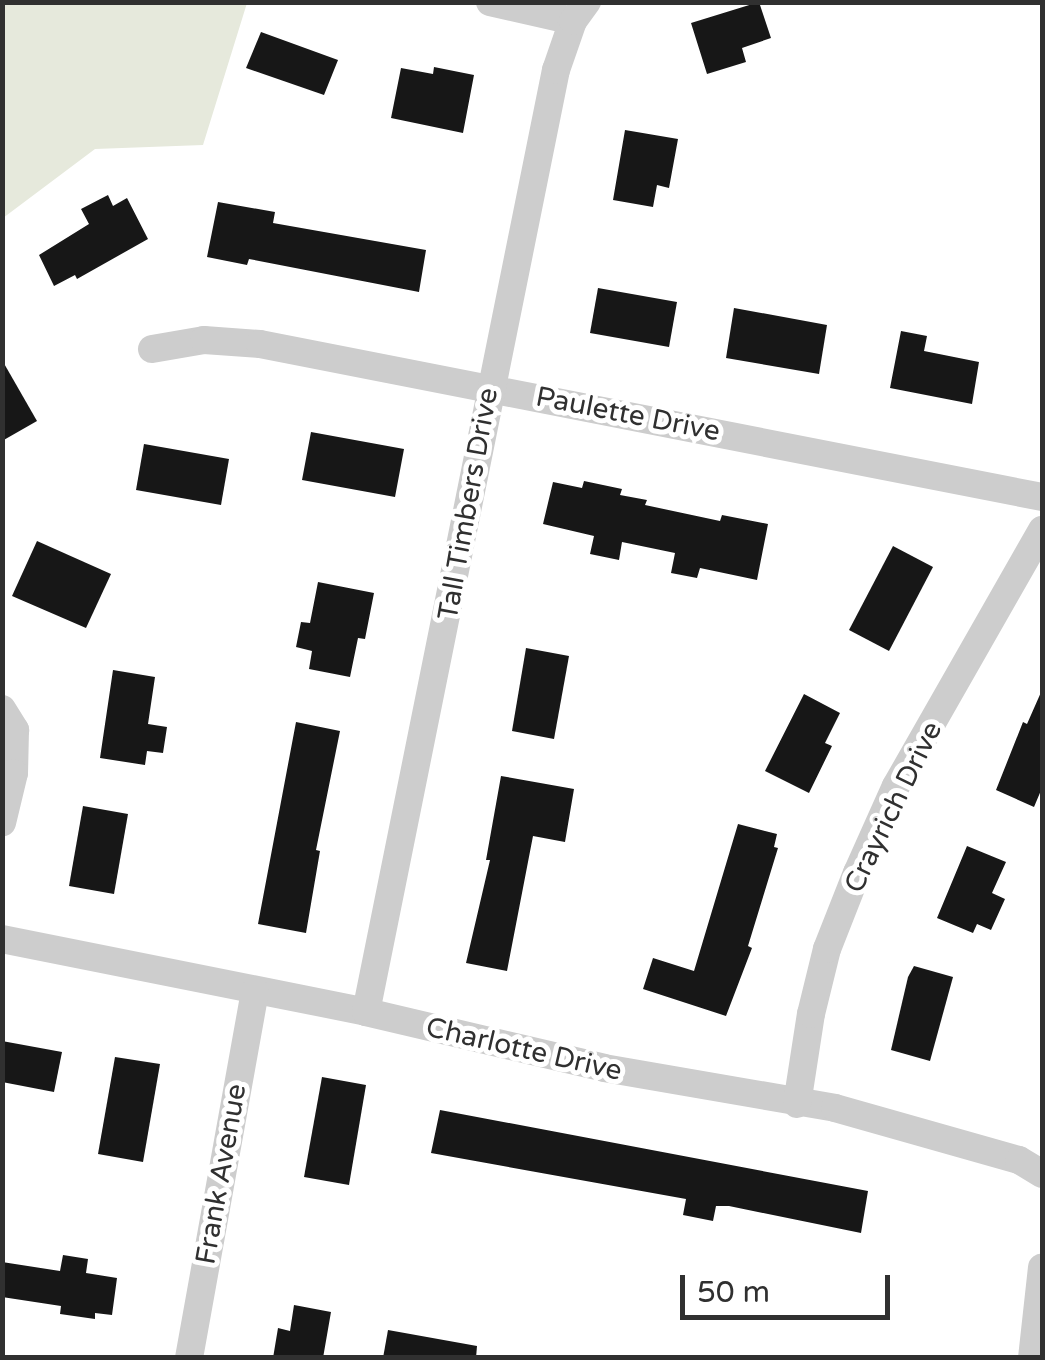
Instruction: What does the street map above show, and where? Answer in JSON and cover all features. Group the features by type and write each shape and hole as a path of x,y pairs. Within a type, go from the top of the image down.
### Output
{"street":[{"path":"490,2 580,12"},
{"name":"Tall Timbers Drive","path":"366,1012 462,551 489,386 556,70 580,12"},
{"name":"Paulette Drive","path":"152,349 204,340 260,344 489,386 1042,498"},
{"name":"Crayrich Drive","path":"797,1104 827,949 857,873 896,786 1042,530"},
{"path":"2,709 15,730 14,773 2,823"},
{"name":"Charlotte Drive","path":"2,939 366,1012 604,1068 835,1108 1019,1160 1042,1173"},
{"name":"Frank Avenue","path":"189,1358 255,991"},
{"path":"1032,1358 1042,1268"}],"shaded area":[{"path":"3,2 247,3 203,145 95,149 3,218"}],"building":[{"path":"759,2 771,38 742,48 746,62 707,74 691,23"},
{"path":"261,32 338,60 324,95 246,68"},
{"path":"434,67 474,75 463,133 391,118 401,68 433,74"},
{"path":"625,130 678,139 669,188 657,185 653,207 613,200"},
{"path":"108,195 113,206 127,198 148,239 77,279 75,275 54,286 39,255 89,224 81,209"},
{"path":"218,202 275,212 273,223 426,250 419,292 249,259 247,265 207,257"},
{"path":"598,288 677,302 669,347 590,333"},
{"path":"734,308 827,325 819,374 726,358"},
{"path":"901,331 927,336 924,351 979,362 972,404 890,388"},
{"path":"2,360 37,421 2,441"},
{"path":"311,432 404,449 395,497 302,480"},
{"path":"144,444 229,459 221,505 136,490"},
{"path":"584,481 622,489 620,495 647,500 645,505 720,521 722,515 768,524 757,580 700,568 697,578 671,573 675,553 622,542 619,560 590,554 594,536 543,524 553,482 582,488"},
{"path":"37,541 111,574 86,628 12,596"},
{"path":"893,546 933,567 889,651 849,630"},
{"path":"318,582 374,593 365,639 358,638 350,677 309,669 312,651 296,647 301,622 310,623"},
{"path":"526,648 569,656 554,739 512,731"},
{"path":"113,670 155,677 148,724 167,727 163,753 147,751 145,765 100,758"},
{"path":"1042,690 1042,788 1034,807 996,790 1023,722 1027,724"},
{"path":"804,694 840,713 825,743 832,746 809,793 765,771"},
{"path":"296,722 340,731 316,850 320,851 306,933 258,924"},
{"path":"501,776 574,789 565,842 533,836 507,971 466,963 490,860 486,860"},
{"path":"83,806 128,814 114,894 69,886"},
{"path":"738,824 777,834 774,847 778,848 748,946 752,948 726,1016 643,989 653,958 694,971"},
{"path":"967,846 1006,862 992,893 1005,899 991,930 977,924 973,933 937,918"},
{"path":"914,966 953,977 930,1061 891,1050"},
{"path":"2,1041 62,1052 54,1092 2,1082"},
{"path":"115,1057 160,1064 143,1162 98,1154"},
{"path":"322,1077 366,1085 349,1185 304,1177"},
{"path":"440,1110 868,1191 861,1233 729,1206 716,1206 713,1221 683,1215 686,1199 431,1153"},
{"path":"63,1255 88,1259 86,1273 117,1278 112,1315 95,1313 95,1319 60,1314 61,1306 2,1297 2,1262 60,1271"},
{"path":"294,1305 331,1312 323,1358 273,1358 278,1328 290,1331"},
{"path":"388,1330 477,1346 476,1358 383,1358"}]}
